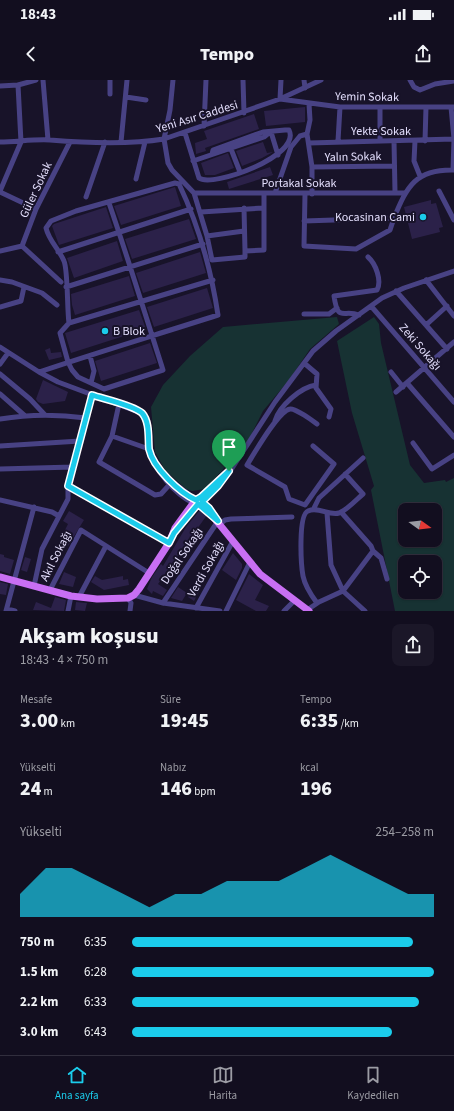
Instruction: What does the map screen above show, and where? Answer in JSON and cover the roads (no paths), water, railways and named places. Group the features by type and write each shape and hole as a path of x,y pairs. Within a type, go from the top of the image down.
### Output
{"main road":[{"path":"0,578 75,596 97,599 131,596 149,573 169,543 175,528 197,503 219,522 264,578 308,611"}],"street":[{"path":"0,86 18,85 36,80"},
{"path":"43,80 48,140"},
{"path":"110,80 110,94"},
{"path":"121,142 128,80"},
{"path":"173,80 170,110 164,139 168,163 172,170 194,193 201,212 212,260 245,257 244,208"},
{"path":"204,126 206,80"},
{"path":"243,80 244,113"},
{"path":"280,99 281,80"},
{"path":"304,80 305,88"},
{"name":"Yeni Asır Caddesi","path":"0,142 48,140 70,142 145,142 164,139 244,113 280,99 321,80"},
{"path":"410,80 414,88 420,90 435,84 454,81"},
{"path":"18,85 21,142 0,192 36,209"},
{"path":"126,98 146,100"},
{"name":"Yemin Sokak","path":"280,99 340,107 453,107"},
{"path":"309,104 310,120 307,134 312,167 312,194"},
{"path":"338,141 340,107"},
{"path":"380,107 380,141"},
{"path":"425,140 426,107"},
{"path":"304,194 304,246 356,249 390,230 404,193 420,176 432,171 454,170 453,107"},
{"path":"185,133 199,178 204,181 217,180 265,163 278,155 289,140 290,133 289,130 263,132 213,150 212,154"},
{"path":"194,161 264,137 271,132"},
{"path":"271,132 278,155"},
{"path":"275,193 291,147 300,136 307,134"},
{"name":"Yekte Sokak","path":"309,143 454,139"},
{"path":"394,141 395,192"},
{"path":"414,141 414,161 420,176"},
{"name":"Güler Sokak","path":"22,246 36,209 70,142"},
{"path":"86,197 105,142"},
{"path":"136,179 145,142"},
{"path":"231,149 240,172"},
{"name":"Yalın Sokak","path":"312,167 394,166"},
{"path":"39,372 218,315 213,280 203,244 191,209 179,184 175,183 109,203 76,211 48,223 46,228 48,236 64,261 69,323"},
{"path":"439,191 454,220"},
{"name":"Portakal Sokak","path":"194,193 404,193"},
{"path":"245,251 264,250 264,193"},
{"path":"109,203 120,233 141,303 163,370 104,388 78,377 68,362 60,333 69,323 141,303 213,280"},
{"path":"201,212 244,208 263,208"},
{"path":"58,252 191,209"},
{"path":"304,221 394,218"},
{"path":"207,236 244,231"},
{"path":"66,287 203,244"},
{"path":"0,250 22,246 61,282"},
{"path":"359,315 343,314 337,308 334,296 375,292 378,289 375,267 368,257"},
{"path":"197,503 229,471 313,351 371,306 396,291 454,271"},
{"path":"2,280 42,293 57,305"},
{"path":"426,280 454,316"},
{"path":"0,308 21,301 24,287"},
{"path":"396,291 447,349"},
{"name":"Zeki Sokağı","path":"371,306 454,402"},
{"path":"426,325 447,306"},
{"path":"304,314 329,314 337,308"},
{"path":"396,392 454,342"},
{"path":"0,347 39,372 92,395 135,409 147,422 150,450 158,469 170,484 197,503"},
{"path":"0,364 8,353"},
{"path":"90,356 94,371 91,383"},
{"path":"304,363 317,374 316,385 318,392 331,408 329,417"},
{"path":"391,372 454,437"},
{"path":"0,374 30,399 45,415"},
{"path":"313,446 334,464 305,505 289,499 285,487 247,465 275,422 281,410 297,392 305,387 316,385"},
{"path":"0,394 24,415"},
{"path":"34,586 42,549 68,499 68,486 92,395"},
{"path":"119,404 112,436 99,462 155,495 161,494 170,484"},
{"path":"275,422 290,409 317,424"},
{"path":"0,419 24,415 58,414 86,418"},
{"path":"112,436 150,450"},
{"path":"0,446 80,441"},
{"path":"413,443 432,469 454,455"},
{"path":"313,510 319,498 363,458"},
{"path":"0,469 73,467"},
{"path":"158,469 197,503"},
{"path":"316,603 303,576 301,554 303,517 308,511 313,510 327,513 341,512 362,494 345,474"},
{"path":"68,486 169,543"},
{"path":"0,500 34,507 52,512 59,516"},
{"path":"15,611 7,610 13,581 34,507"},
{"path":"341,512 371,546 373,551 381,558 387,579"},
{"path":"327,513 330,565 343,591 364,611"},
{"path":"219,522 231,519 292,517"},
{"name":"Doğal Sokağı","path":"163,603 219,522"},
{"name":"Akıl Sokağı","path":"50,590 81,530 106,546"},
{"name":"Verdi Sokağı","path":"196,608 233,541"},
{"path":"68,611 75,596 106,546 149,573"},
{"path":"308,611 316,603 343,591 373,551"},
{"path":"226,611 250,562"},
{"path":"130,611 131,596 180,608 220,611"},
{"path":"284,611 294,601"}],"place":[{"name":"Kocasinan Cami","path":"423,217"},
{"name":"B Blok","path":"105,331"}]}
